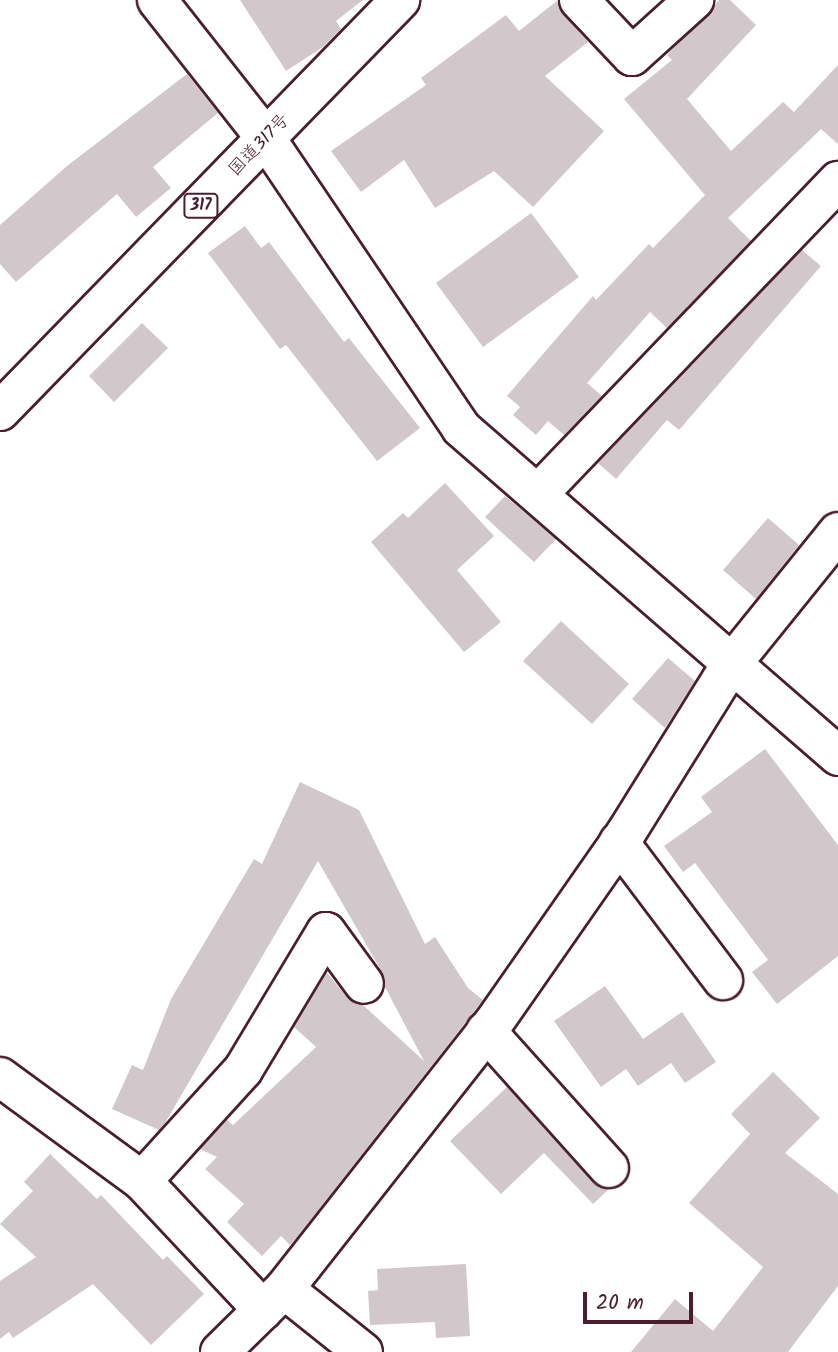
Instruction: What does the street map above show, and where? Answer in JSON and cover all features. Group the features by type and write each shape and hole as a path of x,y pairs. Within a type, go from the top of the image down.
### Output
{"main road":[{"path":"157,0 267,140 461,428 730,666 838,756"},
{"name":"国道317号","path":"0,411 267,140 400,0"},
{"path":"579,0 632,55 694,0"},
{"path":"538,494 838,181"},
{"path":"220,1352 274,1300 486,1031 619,842 730,666 838,533"},
{"path":"619,842 723,980"},
{"path":"142,1181 243,1070 326,932 364,984"},
{"path":"486,1031 608,1168"},
{"path":"7,1095 142,1181 274,1300 363,1352"}],"building":[{"path":"240,0 363,0 336,21 341,29 323,47 286,71"},
{"path":"558,0 563,14 588,42 545,76 604,131 533,207 494,171 435,208 404,160 361,192 331,151 426,85 421,78 506,15 519,31"},
{"path":"719,0 730,0 756,25 687,99 731,151 783,102 794,112 838,65 838,144 821,129 728,218 751,241 667,328 650,312 587,383 602,396 564,435 548,421 536,435 513,415 520,407 507,396 593,296 596,300 649,244 653,248 705,195 624,99 672,60 667,55"},
{"path":"187,74 218,113 153,167 171,188 136,217 117,194 16,282 0,264 0,225 67,166"},
{"path":"531,213 579,277 483,347 436,283"},
{"path":"245,226 261,248 269,242 344,342 349,338 420,428 377,461 286,345 280,349 208,253"},
{"path":"802,250 821,266 679,430 667,420 616,479 598,463"},
{"path":"142,323 168,348 114,402 89,376"},
{"path":"445,483 494,536 457,570 501,622 464,652 371,542 403,513 408,518"},
{"path":"505,496 556,539 534,562 485,517"},
{"path":"768,518 799,545 756,599 723,570"},
{"path":"561,621 629,684 592,724 523,661"},
{"path":"668,658 695,681 665,728 632,699"},
{"path":"765,749 838,845 838,956 777,1004 752,972 768,960 695,863 683,872 664,846 712,812 701,797"},
{"path":"300,782 359,810 425,944 435,937 468,988 483,1000 297,1237 290,1245 281,1236 262,1256 227,1222 244,1204 205,1169 217,1157 200,1149 227,1120 233,1125 316,1047 294,1027 327,973 347,997 363,1005 424,1061 385,987 382,972 318,861 165,1123 159,1130 112,1109 132,1065 143,1070 171,999 254,859 262,864"},
{"path":"605,986 643,1039 682,1012 716,1062 685,1083 671,1063 638,1086 626,1069 601,1087 554,1021"},
{"path":"773,1072 820,1118 785,1153 838,1194 838,1286 788,1352 631,1352 675,1299 713,1331 763,1267 689,1203 750,1134 731,1114"},
{"path":"507,1087 593,1183 609,1189 593,1204 544,1153 501,1194 450,1141"},
{"path":"50,1154 97,1199 101,1195 163,1260 167,1256 204,1294 151,1345 93,1284 13,1338 9,1332 0,1339 0,1281 36,1257 0,1224 33,1191 24,1182"},
{"path":"466,1264 470,1336 436,1338 435,1322 370,1325 368,1291 378,1290 377,1269"}]}
